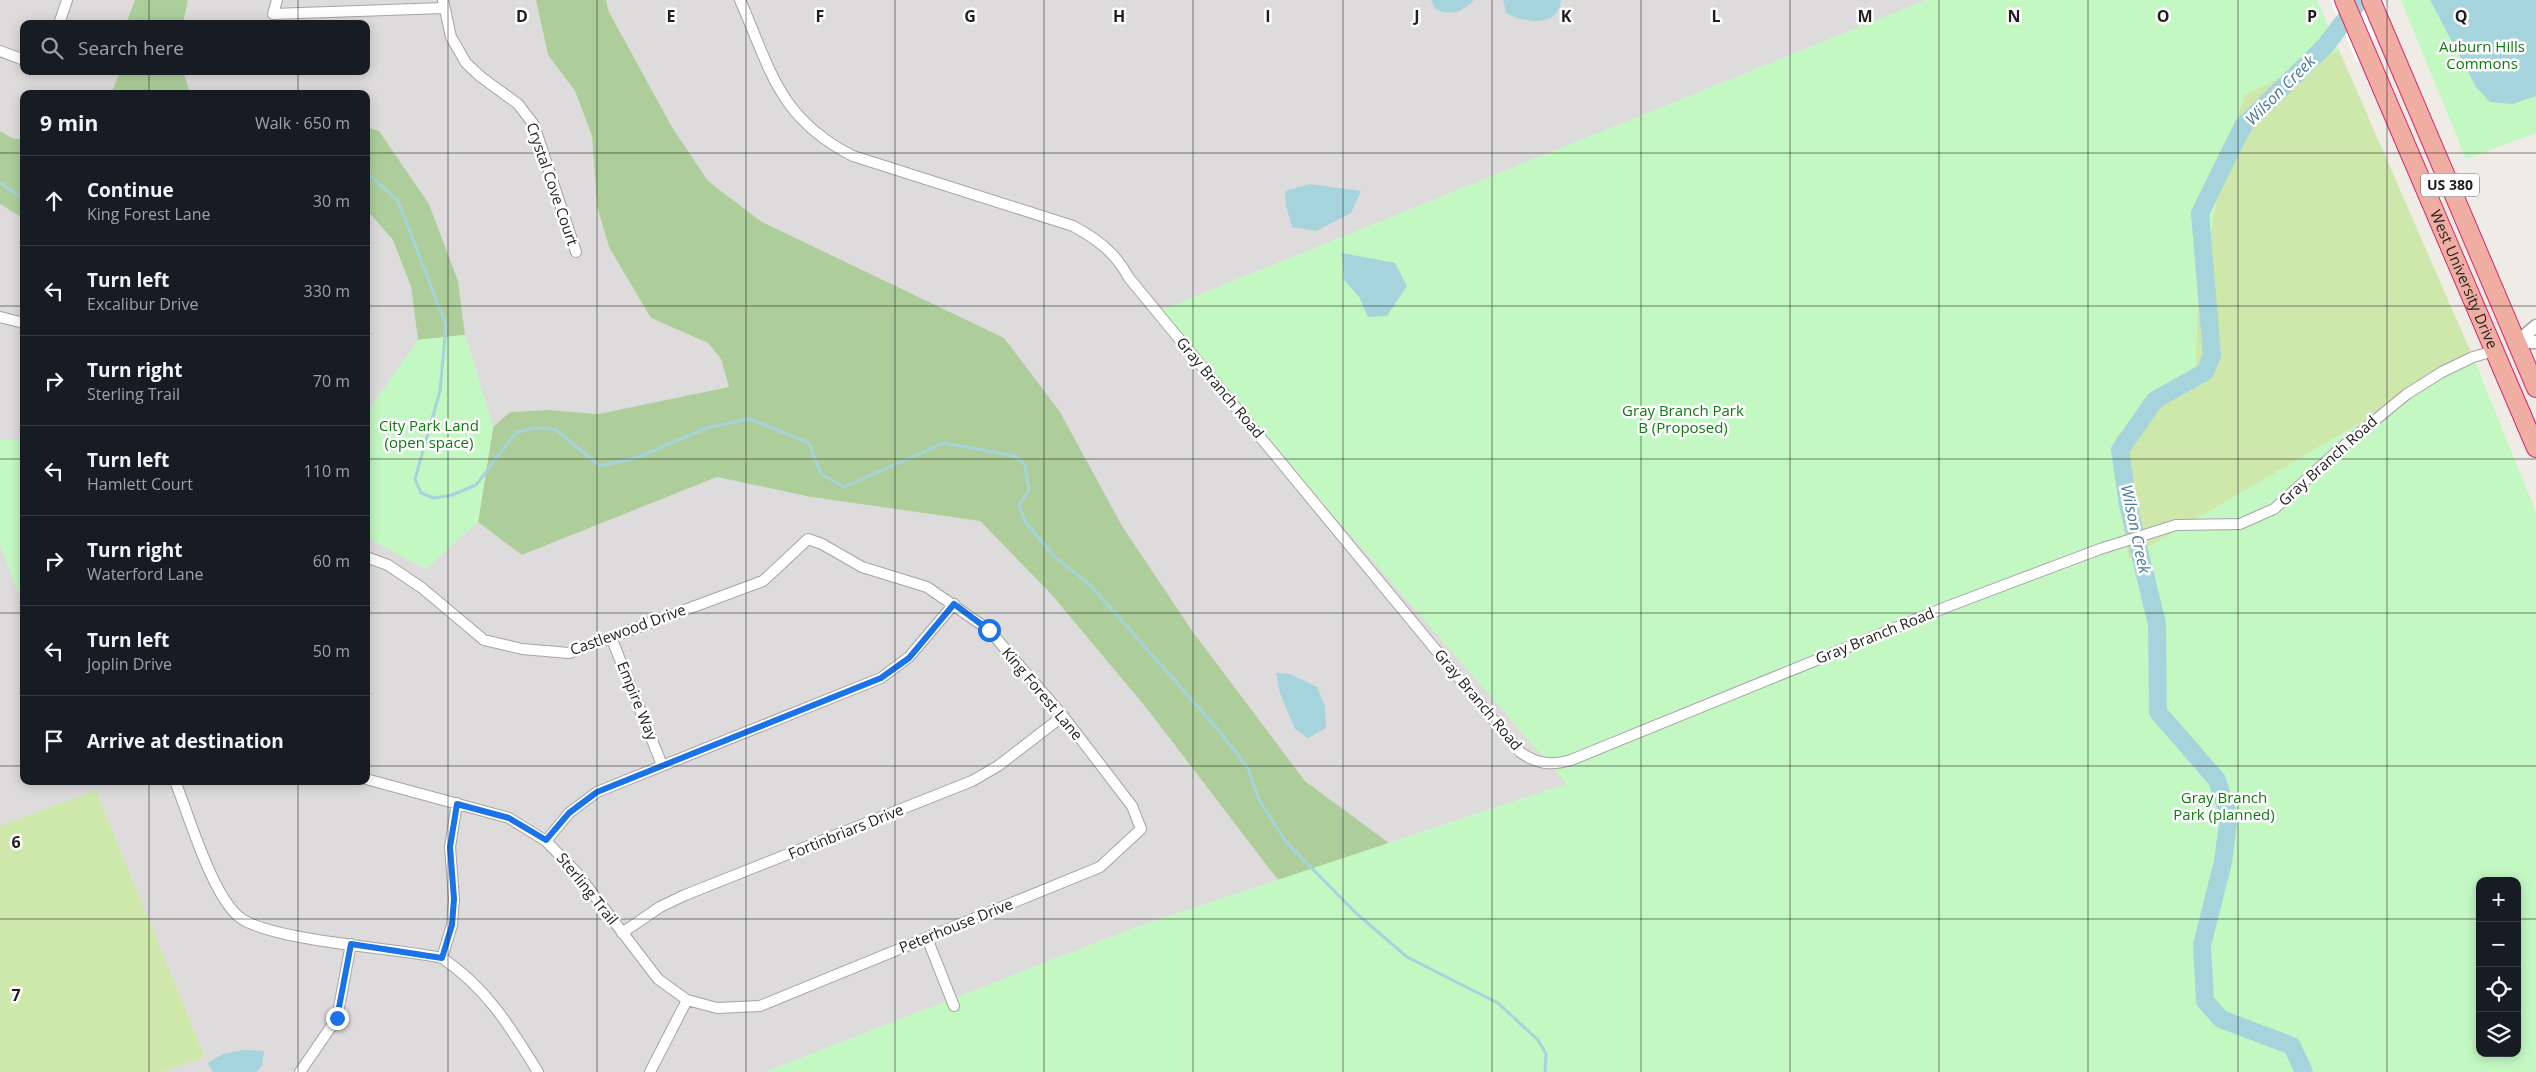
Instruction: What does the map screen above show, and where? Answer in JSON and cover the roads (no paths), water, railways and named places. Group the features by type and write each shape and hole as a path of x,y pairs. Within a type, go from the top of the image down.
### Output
{"highway":[{"name":"West University Drive","path":"2344,0 2536,448"},
{"name":"West University Drive","path":"2371,0 2536,388"},
{"path":"2494,351 2517,342"}],"street":[{"path":"60,20 67,0"},
{"path":"277,0 273,14 443,4"},
{"name":"Gray Branch Road","path":"740,0 774,81 785,100 798,118 827,142 852,156 1073,226 1093,236 1110,250 1129,278 1520,752 1539,763 1549,765 1571,760 1949,606 2100,549 2176,525 2240,524 2274,510 2341,448 2407,394 2442,372 2473,357 2494,351"},
{"name":"Crystal Cove Court","path":"443,4 451,37 466,63 481,77 518,104 534,125 576,252"},
{"path":"0,51 20,58"},
{"path":"0,317 20,322"},
{"path":"2517,342 2536,326"},
{"path":"2517,342 2536,342"},
{"name":"King Forest Lane","path":"808,539 822,544 862,567 927,587 989,630 1063,716 1132,806 1141,829"},
{"name":"Castlewood Drive","path":"370,558 388,565 422,588 484,640 522,649 569,653 763,581 808,539"},
{"path":"546,840 569,813 597,792 881,678 909,658 954,604"},
{"name":"Empire Way","path":"611,637 662,765"},
{"name":"Fortinbriars Drive","path":"622,933 660,907 685,895 972,780 998,766 1063,716"},
{"name":"Sterling Trail","path":"370,780 509,818 546,840 577,873 658,979 687,1000 717,1008 760,1006"},
{"path":"177,785 218,891 238,916 271,931 442,958 465,973 502,1014 538,1072"},
{"path":"442,958 452,925 454,899 450,847 457,804"},
{"name":"Peterhouse Drive","path":"760,1006 1100,867 1141,829"},
{"path":"928,938 954,1006"},
{"path":"300,1072 337,1018 351,944"},
{"path":"650,1072 687,1000"}],"water":[{"path":"1431,0 1474,0 1465,8 1451,13 1435,9"},
{"path":"1503,0 1561,0 1559,9 1554,15 1540,21 1531,21 1506,13"},
{"path":"2430,0 2536,0 2536,96 2513,104 2490,102 2476,87"},
{"path":"1310,184 1361,191 1351,213 1316,231 1292,227 1286,206 1285,191"},
{"path":"1342,253 1395,263 1407,286 1387,316 1368,317 1359,297 1344,280"},
{"path":"1276,673 1290,674 1317,687 1325,706 1326,728 1308,738 1295,729 1280,693"},
{"path":"244,1050 264,1051 262,1066 256,1072 213,1072 208,1063 223,1054"}],"waterway":[{"name":"Wilson Creek","path":"2304,1072 2292,1046 2221,1019 2205,1001 2202,945 2223,862 2229,816 2217,780 2158,712 2157,624 2128,505 2120,450 2155,400 2205,372 2212,355 2200,213 2243,126 2326,45 2360,0"},
{"path":"370,177 398,201 446,325 440,391 415,479 421,493 434,498 452,495 476,485 516,433 533,428 555,429 600,466 636,458 706,428 750,419 809,443 821,474 844,487 944,443 1015,456 1025,465 1029,490 1019,505 1026,523 1054,556 1091,586 1215,726 1248,768 1259,800 1287,843 1356,913 1407,957 1498,1003 1538,1040 1546,1054 1545,1072"},
{"path":"0,183 20,196"}],"park label":[{"name":"Auburn Hills Commons","path":"2482,56"},
{"name":"Gray Branch Park B (Proposed)","path":"1683,420"},
{"name":"City Park Land (open space)","path":"429,434"},
{"name":"Gray Branch Park (planned)","path":"2224,806"}]}
